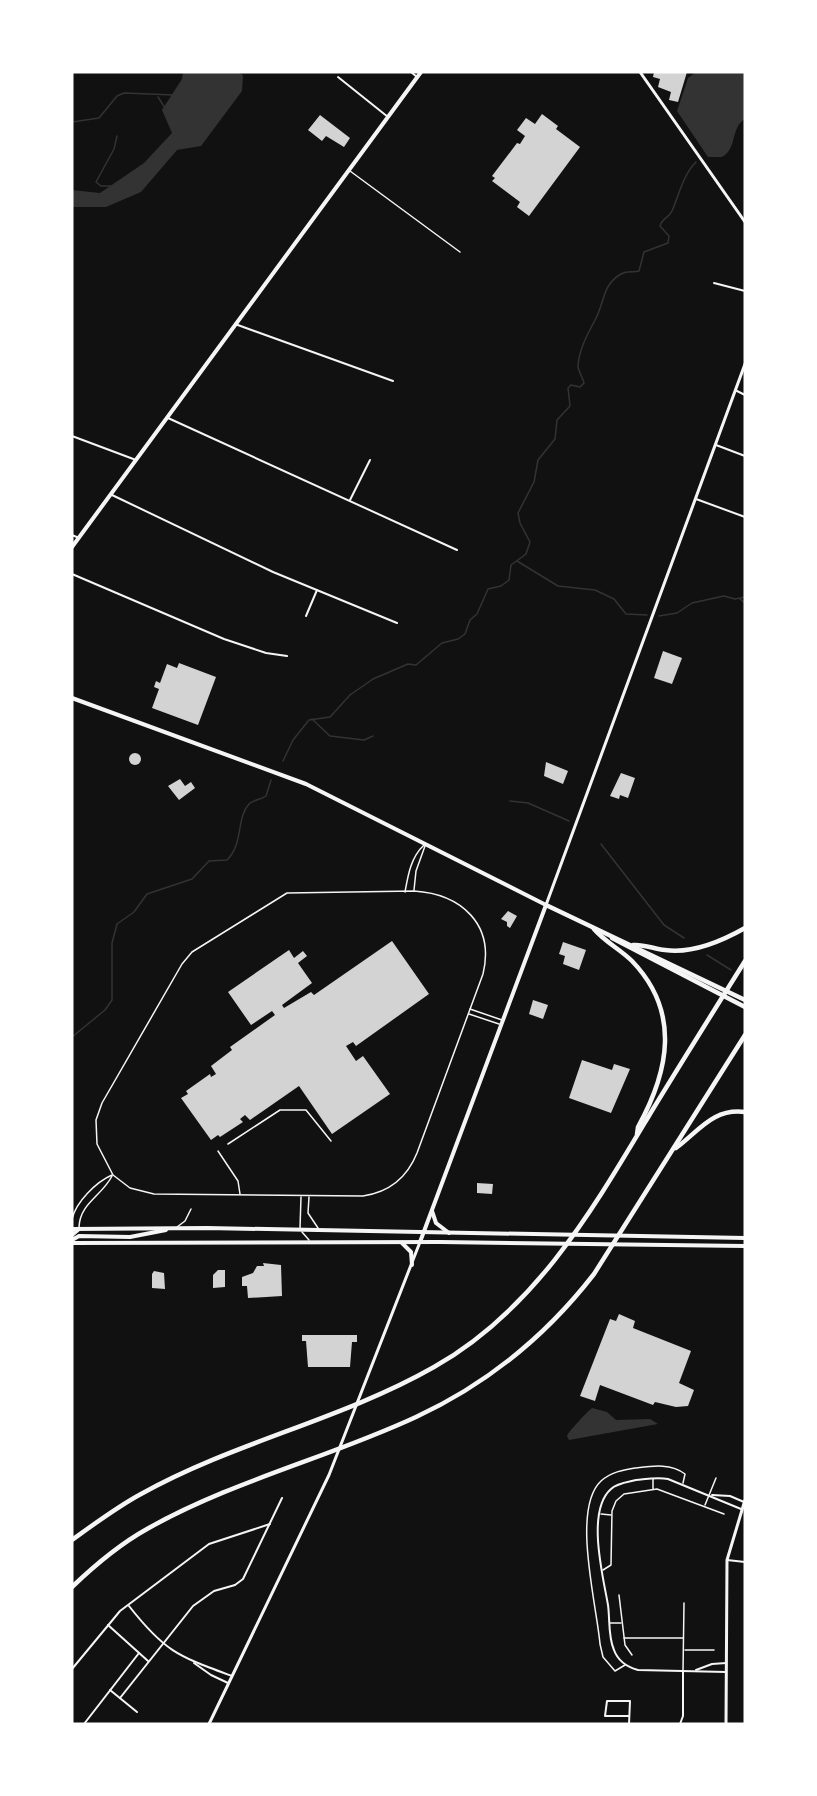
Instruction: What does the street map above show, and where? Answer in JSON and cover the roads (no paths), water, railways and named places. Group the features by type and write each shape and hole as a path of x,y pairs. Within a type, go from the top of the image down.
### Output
{"highway":[{"path":"546,905 631,945 705,983 745,1007"},
{"path":"631,945 668,951 695,948 724,939 745,928"},
{"path":"594,929 601,938 624,954 642,973 655,995 663,1022 665,1053 662,1075 638,1127 637,1136"},
{"path":"610,937 619,944 745,1000"},
{"path":"72,1540 121,1505 166,1481 392,1389 463,1349 513,1307 555,1262 582,1226 745,961"},
{"path":"72,1587 125,1544 173,1515 414,1418 463,1393 495,1372 544,1330 582,1290 745,1035"},
{"path":"674,1149 698,1128 719,1114 734,1111 745,1112"}],"main road":[{"path":"72,547 421,72"},
{"path":"72,698 306,784 546,905 420,1242"},
{"path":"431,1210 436,1223 449,1233"},
{"path":"72,1242 79,1236 130,1237 176,1228"},
{"path":"72,1229 176,1228 745,1238"},
{"path":"72,1235 79,1229"},
{"path":"72,1242 78,1244 420,1242 745,1246"},
{"path":"401,1242 411,1252 412,1265"}],"street":[{"path":"411,72 417,77"},
{"path":"640,72 745,222"},
{"path":"338,77 388,117"},
{"path":"714,283 745,291"},
{"path":"235,324 393,381"},
{"path":"546,905 745,364"},
{"path":"735,390 745,395"},
{"path":"167,418 457,550"},
{"path":"72,436 136,460"},
{"path":"716,445 745,456"},
{"path":"350,501 370,459"},
{"path":"111,494 317,590 397,623"},
{"path":"696,500 745,517"},
{"path":"72,535 79,538"},
{"path":"72,574 224,639 266,653 287,656"},
{"path":"306,616 317,590"},
{"path":"209,1724 329,1475 420,1242"},
{"path":"726,1672 638,1670 625,1665 613,1648 598,1559 600,1514 603,1499 615,1485 653,1478 668,1479 741,1509"},
{"path":"709,1495 730,1496 745,1501 727,1560 726,1724"},
{"path":"120,1698 193,1606 214,1591 235,1585 243,1579 282,1498"},
{"path":"72,1670 108,1625 209,1544 270,1524"},
{"path":"727,1560 745,1562"},
{"path":"129,1606 162,1644 192,1661 211,1676 229,1683"},
{"path":"108,1625 148,1661"},
{"path":"84,1724 139,1653"},
{"path":"192,1661 232,1676"},
{"path":"696,1670 712,1664 726,1663"},
{"path":"680,1724 683,1716 683,1671"},
{"path":"110,1690 138,1712"},
{"path":"629,1716 605,1716 606,1701 630,1701 629,1724"},
{"path":"87,1720 91,1724"}],"lane":[{"path":"349,170 460,252"},
{"path":"414,891 416,871 425,845"},
{"path":"405,892 414,859 425,845"},
{"path":"405,892 438,893 457,902 471,914 485,945 484,967 469,1014 414,1159 403,1177 389,1188 370,1195 301,1196 145,1193 127,1186 113,1175 97,1144 98,1112 167,990 192,952 287,893 405,892"},
{"path":"470,1008 502,1023"},
{"path":"469,1014 502,1023"},
{"path":"228,1144 280,1110 306,1110 331,1141"},
{"path":"218,1151 237,1181 240,1195"},
{"path":"72,1219 79,1203 104,1179 113,1175"},
{"path":"78,1244 81,1210 108,1184 113,1175"},
{"path":"301,1196 300,1230 311,1242"},
{"path":"309,1196 308,1213 319,1231"},
{"path":"176,1228 182,1224 191,1209"},
{"path":"625,1665 615,1671 605,1660 600,1644 586,1544 589,1499 602,1480 619,1471 652,1466 670,1467 685,1474 682,1485"},
{"path":"653,1478 654,1490"},
{"path":"705,1506 716,1478"},
{"path":"601,1570 609,1569 611,1565 612,1515 616,1501 624,1494 654,1490 724,1514"},
{"path":"600,1514 612,1515"},
{"path":"620,1595 624,1638 627,1650 632,1654"},
{"path":"683,1671 684,1603"},
{"path":"610,1623 622,1623"},
{"path":"624,1638 684,1638"},
{"path":"683,1650 714,1650"}],"waterway":[{"path":"72,122 99,118 117,96 124,93 174,95"},
{"path":"158,97 165,108"},
{"path":"111,186 101,186 96,182 114,149 117,136"},
{"path":"283,761 293,740 309,720 330,717 350,695 373,679 408,664 416,665 442,643 458,639 465,634 470,620 477,614 488,589 501,586 509,580 511,565 526,554 530,542 520,523 518,513 534,482 538,460 555,439 557,420 570,406 568,388 571,385 580,387 584,383 578,368 580,353 599,312 607,288 621,274 639,271 644,252 668,243 669,236 660,226 671,213 685,179 696,162"},
{"path":"517,561 558,586 595,590 614,599 626,614 647,615"},
{"path":"659,616 677,613 692,603 724,596 735,599 745,597"},
{"path":"740,599 745,603"},
{"path":"312,719 330,736 364,740 373,736"},
{"path":"72,1037 105,1010 112,1000 112,943 117,924 134,912 147,894 192,879 209,861 227,860 236,846 245,810 249,804 266,796 271,780"},
{"path":"510,801 528,803 569,821"},
{"path":"601,844 664,925 684,938"},
{"path":"707,955 731,970"}]}
